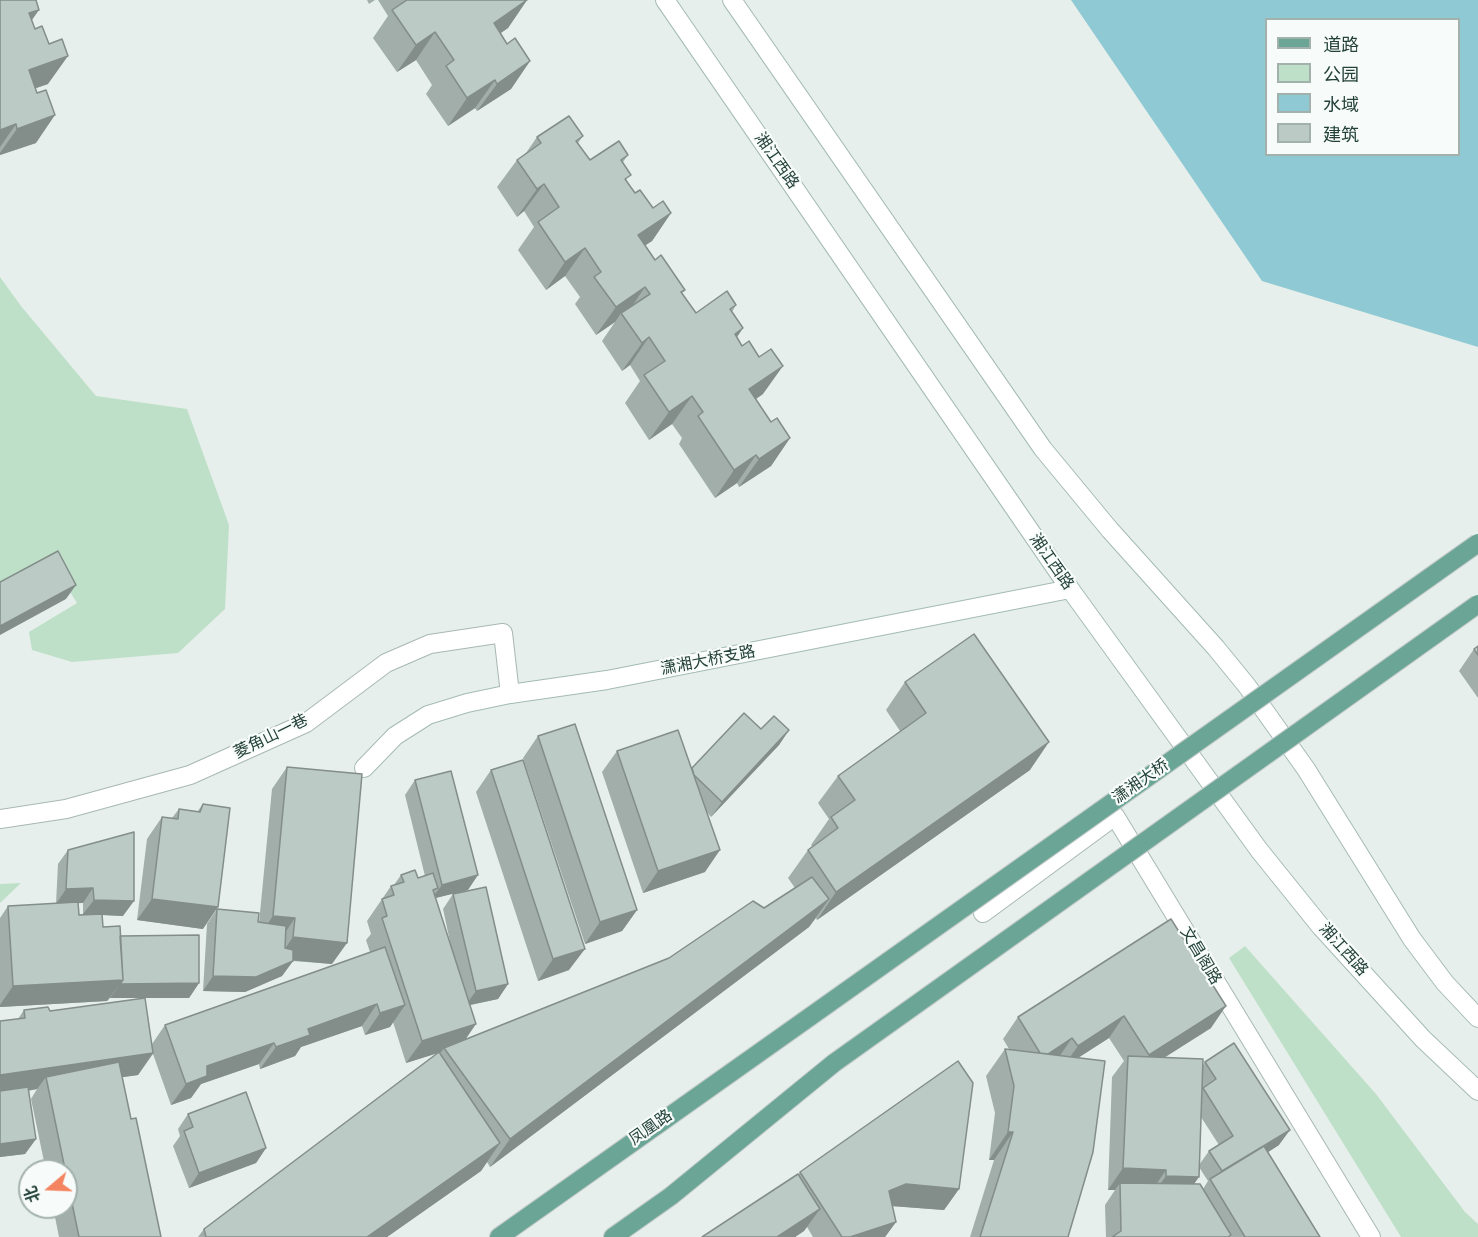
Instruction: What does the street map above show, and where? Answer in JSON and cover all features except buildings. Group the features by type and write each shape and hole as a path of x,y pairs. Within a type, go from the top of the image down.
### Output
{"main road":[{"name":"湘江西路","path":"665,0 1070,589 1259,850 1314,918 1423,1039 1478,1092"},
{"path":"732,0 1043,449 1110,531 1216,648 1246,686 1306,769 1412,939 1445,983 1478,1018"},
{"name":"潇湘大桥","path":"804,1021 1478,543"},
{"name":"潇湘大桥支路","path":"364,768 395,736 428,716 466,703 607,680 979,609 1070,589"},
{"path":"613,1237 671,1196 834,1063 1478,604"},
{"name":"菱角山一巷","path":"0,819 66,809 190,775 306,723 386,663 430,644 503,633 510,694"},
{"name":"文昌阁路","path":"983,913 1115,816 1371,1237"},
{"name":"凤凰路","path":"500,1237 804,1021"}],"green space":[{"path":"0,277 21,306 96,396 187,409 229,525 225,609 178,653 72,662 32,650 29,632 77,603 48,557 0,585"},
{"path":"21,883 0,903 0,884"},
{"path":"1245,946 1376,1094 1465,1212 1478,1224 1478,1237 1401,1237 1229,958"}],"water":[{"path":"1071,0 1478,0 1478,347 1262,281"}]}
